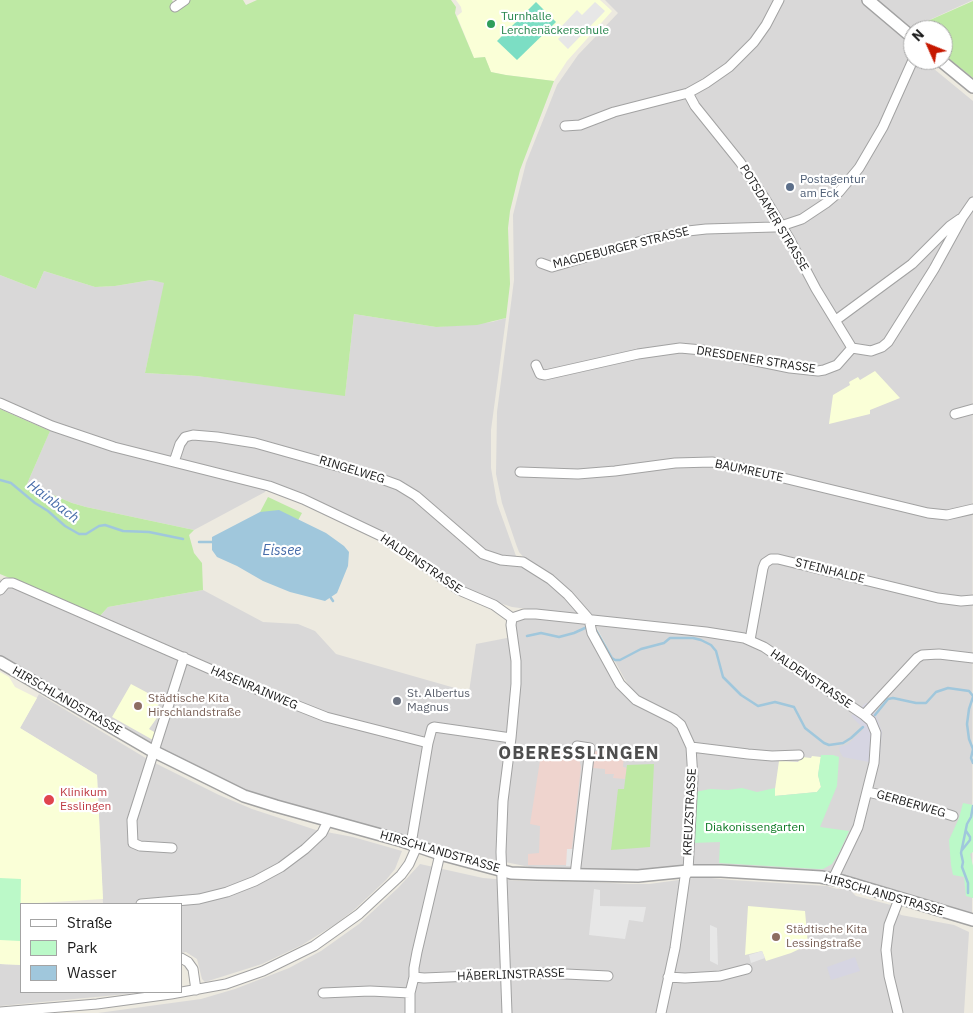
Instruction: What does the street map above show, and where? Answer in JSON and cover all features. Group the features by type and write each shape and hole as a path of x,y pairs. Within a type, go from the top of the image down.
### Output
{"street":[{"path":"175,7 185,0"},
{"path":"564,126 580,125 614,112 688,93 722,73 748,49 766,25 779,0"},
{"path":"868,0 903,30"},
{"name":"MAGDEBURGER STRASSE","path":"541,263 552,267 634,243 688,230 781,226 795,222 826,203 850,180 884,127 909,70"},
{"path":"953,70 973,86"},
{"name":"POTSDAMER STRASSE","path":"688,93 695,106 752,180 852,348"},
{"path":"852,348 871,351 882,347 888,342 973,202"},
{"path":"912,264 950,226 962,218"},
{"path":"836,320 912,264 947,244"},
{"name":"DRESDENER STRASSE","path":"536,365 540,374 544,375 638,354 680,348 702,350 790,368 818,371 837,365 852,348"},
{"name":"HALDENSTRASSE","path":"0,403 79,436 114,447 269,486 322,507 381,536 459,590 494,605 512,618 524,614 536,614 706,632 750,640 764,647 864,715"},
{"path":"955,414 973,409"},
{"name":"RINGELWEG","path":"174,462 182,440 193,435 242,439 336,465 388,481 407,490 423,500 483,554 500,560 524,562"},
{"name":"BAUMREUTE","path":"520,472 578,474 675,463 712,462 928,513 947,514 973,509"},
{"name":"STEINHALDE","path":"750,640 763,568 765,563 771,559 778,559 938,598 961,601 973,600"},
{"name":"KREUZSTRASSE","path":"524,562 560,587 589,620 592,633 620,684 636,700 681,725 691,747 693,779 688,871 685,877 675,948 661,1013"},
{"name":"HASENRAINWEG","path":"0,590 6,582 13,583 294,706 428,743"},
{"path":"507,1013 502,870 503,806 516,678 512,618"},
{"path":"833,879 858,827 874,763 876,733 873,724 864,715 917,658 939,654 973,658"},
{"path":"172,848 140,846 132,842 132,820 184,658"},
{"name":"HIRSCHLANDSTRASSE","path":"0,662 154,752 244,796 440,854 502,870 537,874 638,876 688,871 748,872 833,879 898,902 973,920"},
{"path":"182,992 226,984 298,955 328,937 359,914 390,886 408,864 414,845 428,743 432,728 511,738"},
{"path":"575,875 590,748 578,746"},
{"path":"691,747 764,756 798,755"},
{"name":"GERBERWEG","path":"868,792 910,802 953,816"},
{"path":"153,903 199,899 227,892 255,881 281,867 305,850 322,833 328,821"},
{"path":"410,1013 410,993 417,952 440,854"},
{"path":"898,902 888,930 886,950 898,1013"},
{"path":"182,959 188,962 193,969 196,990"},
{"path":"668,978 720,976 747,969"},
{"name":"HÄBERLINSTRASSE","path":"414,977 554,973 608,976"},
{"path":"323,993 370,991 410,993"},
{"path":"0,1012 97,1004 175,993"}],"shaded area":[{"path":"456,0 600,0 612,11 567,61 554,81 491,72 485,57 474,58 457,16 462,12"},
{"path":"605,0 973,0 929,20 903,20 903,70 935,70 973,101 972,915 844,877 692,867 696,763 673,714 639,696 632,690 590,615 519,552 502,503 496,474 497,412 514,280 513,215 526,163 557,85 578,55 618,13"},
{"path":"595,2 605,11 568,49 558,39 564,33 560,28 577,10 582,15"},
{"path":"44,271 95,287 151,280 165,283 145,373 197,376 345,395 354,314 436,327 492,322 506,318 491,430 491,468 497,503 516,556 545,577 578,611 575,615 512,607 487,599 452,580 411,552 269,483 265,492 194,530 86,507 27,484 52,426 0,403 0,275 36,289"},
{"path":"875,371 900,398 870,410 870,414 829,424 833,395 850,385 849,382 858,377 860,380"},
{"path":"0,579 96,621 108,607 203,590 263,622 298,624 315,631 336,654 469,692 476,644 512,637 511,625 524,614 584,620 589,633 626,693 680,727 688,747 690,781 684,867 635,871 530,867 455,852 259,798 158,750 69,695 0,656"},
{"name":"Klinikum Esslingen","path":"0,672 9,677 15,687 37,698 20,728 97,775 103,899 20,903 20,965 0,964"},
{"name":"Städtische Kita Hirschlandstraße","path":"131,684 161,700 154,712 159,715 149,729 156,733 153,740 112,717"},
{"path":"39,694 149,760 219,795 252,809 316,830 353,837 402,851 395,869 386,880 354,910 334,925 302,945 262,964 205,982 202,979 197,959 186,952 182,953 182,903 103,903 97,775 20,728"},
{"path":"866,703 872,704 882,732 879,764 843,757 840,752 839,747 848,744 864,729 851,716"},
{"path":"542,748 578,754 581,767 572,847 566,865 528,865 528,854 539,853 540,826 530,824"},
{"path":"605,749 608,749 608,753 624,754 623,767 627,768 625,779 613,778 614,774 605,774 605,769 593,768 594,751 604,752"},
{"path":"812,756 821,757 818,775 821,787 817,792 774,796 779,761 798,762 802,757 811,758"},
{"path":"567,849 573,849 571,866 566,866"},
{"path":"420,864 483,878 521,881 649,884 701,877 849,889 856,896 891,905 901,915 954,925 969,932 964,1013 98,1013 201,999 235,989 289,968 321,951 359,924 398,888"},
{"path":"594,889 600,890 600,906 646,907 643,922 629,920 625,939 589,935"},
{"name":"Städtische Kita Lessingstraße","path":"748,906 805,911 808,945 766,961 762,951 745,955"},
{"path":"710,925 717,928 718,965 710,961"},
{"path":"762,951 765,958 751,963 749,955"},
{"path":"855,957 860,971 831,980 827,967"},
{"path":"0,964 20,965 20,993 137,993 0,1006"}],"green space":[{"path":"0,0 172,0 176,8 189,0 243,0 246,5 257,0 451,0 456,7 455,13 474,58 485,57 491,72 554,81 520,170 510,211 508,228 510,284 506,318 477,325 436,327 354,314 345,396 197,376 145,373 164,283 151,280 95,287 44,271 36,289 0,275"},
{"path":"973,1 973,78 953,62 953,20 930,20"},
{"path":"536,2 556,22 517,60 497,41"},
{"path":"0,409 50,431 27,484 86,507 194,530 189,535 194,553 202,563 203,590 108,607 100,616 0,574"},
{"path":"268,497 302,513 282,550 248,535"},
{"name":"Diakonissengarten","path":"821,755 839,757 837,786 820,827 849,831 832,864 823,869 818,869 719,863 720,842 692,843 695,792 710,789 728,790 742,788 757,792 775,788 775,796 817,792 821,787 818,775"},
{"path":"654,764 650,847 611,850 618,789 624,789 627,765"},
{"path":"963,803 973,805 973,852 970,854 973,866 973,898 966,896 964,877 953,875 951,865 949,840 959,818"},
{"path":"0,878 21,879 20,941 0,940"}],"water":[{"name":"Eissee","path":"279,510 326,533 349,552 348,566 337,593 325,601 290,592 263,581 217,557 212,550 212,537 260,512"}],"waterway":[{"name":"Hainbach","path":"0,480 11,483 65,526 79,534 86,534 99,526 105,525 123,531 149,532 183,539"},
{"name":"Hainbach","path":"199,542 215,542"},
{"name":"Hainbach","path":"329,595 333,601"},
{"name":"Hainbach","path":"527,636 541,633 559,637 585,628"},
{"name":"Hainbach","path":"596,630 615,660 620,660 641,649 664,643 670,638 701,640 711,645 716,651 723,677 741,695 758,706 775,702 794,707 805,728 829,745 843,743 863,727"},
{"name":"Hainbach","path":"875,715 888,699 893,698 926,703 936,692 948,688 969,691 973,696"},
{"name":"Hainbach","path":"973,697 967,724 969,739 973,749 971,758 973,763"},
{"name":"Hainbach","path":"968,893 968,883 962,867 961,853 973,806"},
{"name":"Hainbach","path":"962,850 970,840 966,831"}],"place":[{"name":"Turnhalle Lerchenäckerschule","path":"491,24"},
{"name":"Postagentur am Eck","path":"790,187"},
{"name":"St. Albertus Magnus","path":"397,701"},
{"name":"Städtische Kita Hirschlandstraße","path":"138,706"},
{"name":"Klinikum Esslingen","path":"49,800"},
{"name":"Städtische Kita Lessingstraße","path":"776,937"}],"district":[{"name":"OBERESSLINGEN","path":"579,754"}]}
